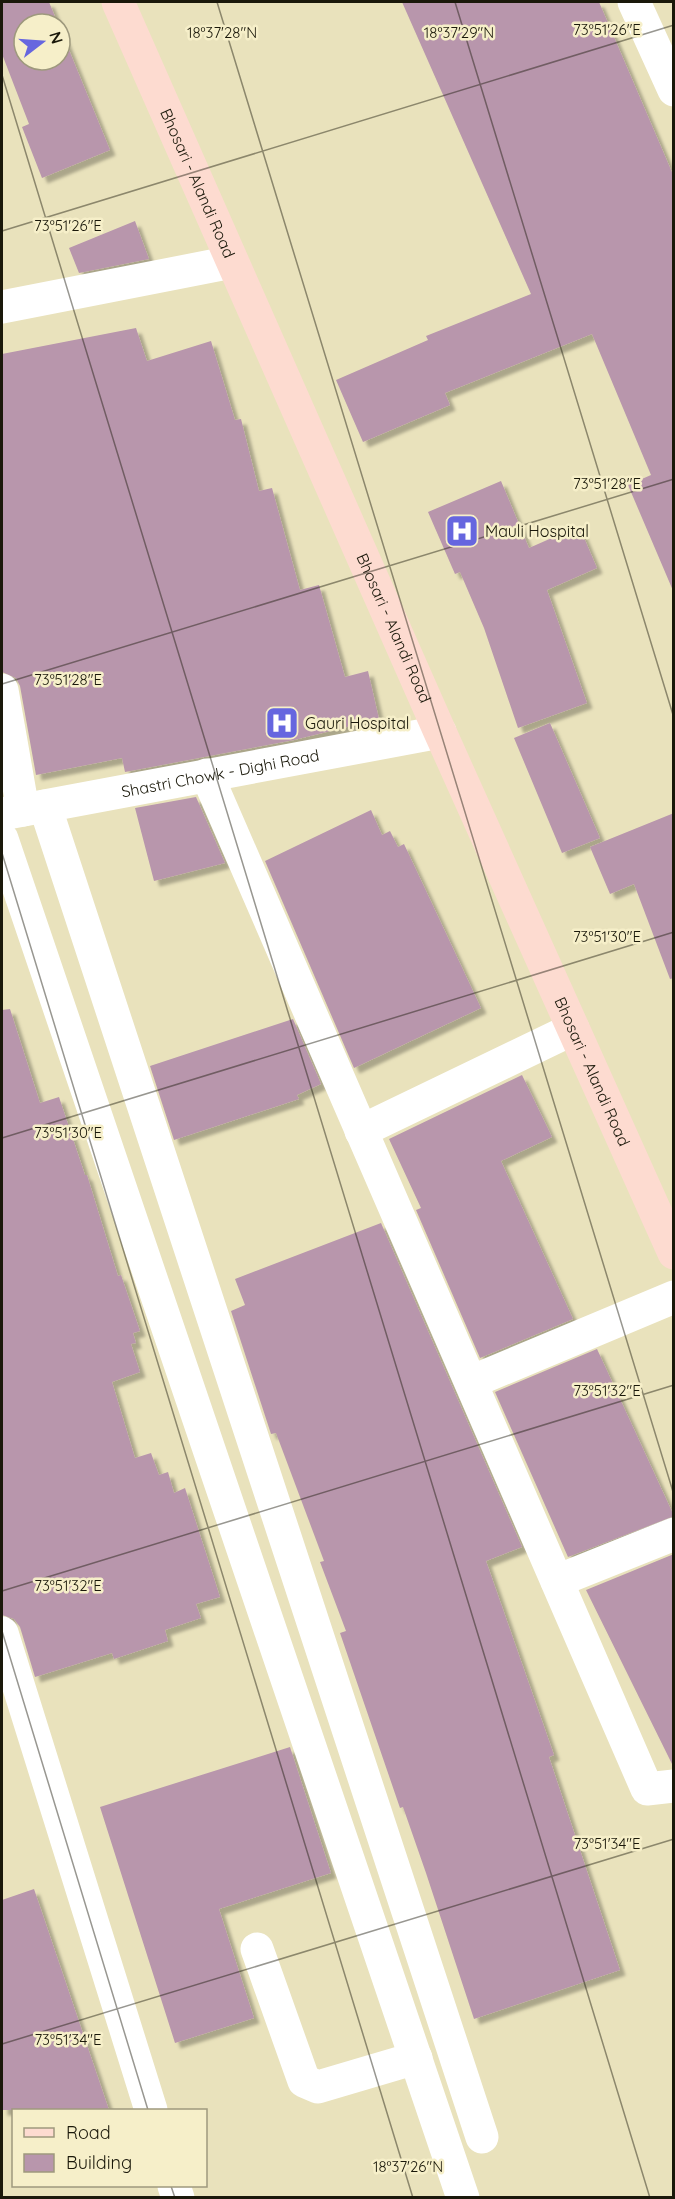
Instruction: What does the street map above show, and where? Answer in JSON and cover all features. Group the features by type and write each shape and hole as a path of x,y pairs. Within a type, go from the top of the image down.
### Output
{"main road":[{"name":"Bhosari - Alandi Road","path":"118,2 440,732 674,1253"}],"street":[{"path":"634,2 674,90"},
{"path":"2,307 232,262"},
{"path":"2,690 23,810 482,2137"},
{"name":"Shastri Chowk - Dighi Road","path":"23,810 440,732"},
{"path":"207,775 647,1789 674,1786"},
{"path":"2,839 463,2198"},
{"path":"361,1131 573,1029"},
{"path":"471,1382 674,1297"},
{"path":"557,1581 674,1534"},
{"path":"2,1633 151,2109"},
{"path":"257,1949 304,2081 318,2087 327,2086 416,2058"}],"building":[{"path":"2,2 49,2 53,12 12,12 12,72 72,72 72,57 110,150 42,178 22,127 29,124 2,54"},
{"path":"402,2 599,2 674,177 674,593 628,485 651,475 592,334 445,393 450,405 363,442 336,380 428,340 426,336 531,294"},
{"path":"135,221 149,259 79,273 69,248"},
{"path":"136,328 147,361 211,341 235,420 241,419 259,491 272,488 300,590 319,585 345,677 368,671 379,719 294,740 125,772 122,758 36,775 20,686 16,678 2,672 2,354"},
{"path":"501,481 529,548 579,526 597,568 547,590 587,703 518,728 484,628 460,572 455,574 428,512"},
{"path":"550,723 600,838 562,853 514,738"},
{"path":"196,797 225,863 154,881 135,808"},
{"path":"371,810 382,835 390,831 398,847 404,844 481,1008 354,1068 265,861"},
{"path":"674,813 674,978 670,979 634,884 610,894 590,847"},
{"path":"10,1009 40,1103 59,1097 85,1175 87,1175 118,1276 121,1275 140,1331 133,1333 136,1343 131,1344 140,1372 112,1382 135,1458 151,1453 159,1475 168,1472 174,1493 185,1488 220,1597 196,1604 201,1618 165,1630 168,1641 114,1659 112,1653 35,1677 20,1627 14,1619 2,1615 2,1010"},
{"path":"293,1019 321,1084 297,1095 299,1099 174,1140 150,1066"},
{"path":"522,1075 552,1137 501,1161 573,1319 480,1358 416,1210 421,1208 389,1139"},
{"path":"381,1223 522,1547 486,1561 554,1755 549,1757 620,1970 474,2019 426,1873 403,1807 400,1808 340,1633 346,1631 320,1562 324,1561 276,1433 271,1434 231,1311 245,1305 235,1279"},
{"path":"597,1349 674,1516 568,1557 495,1392"},
{"path":"674,1554 674,1768 586,1590"},
{"path":"290,1747 331,1873 219,1909 254,2018 175,2043 100,1807"},
{"path":"34,1889 109,2109 2,2110 2,1900"}],"place":[{"name":"Mauli Hospital","path":"462,531"},
{"name":"Gauri Hospital","path":"282,723"}]}
